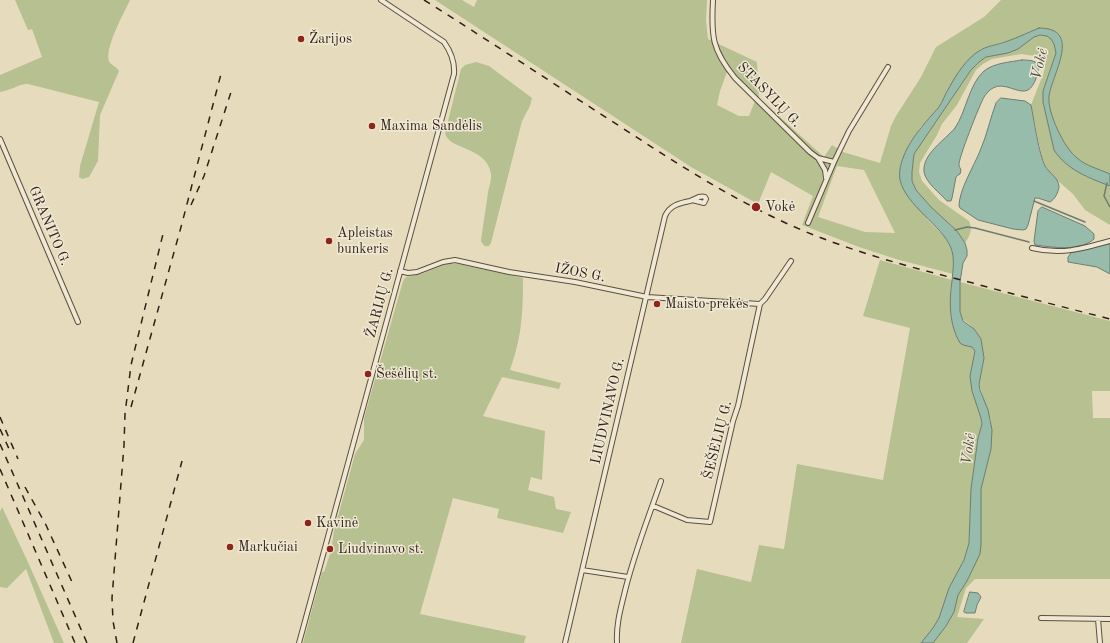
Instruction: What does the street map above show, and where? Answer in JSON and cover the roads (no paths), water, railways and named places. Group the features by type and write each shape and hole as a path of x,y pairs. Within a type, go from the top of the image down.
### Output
{"street":[{"name":"ŽARIJŲ G.","path":"298,643 452,81 454,68 450,52 444,42 381,0"},
{"name":"STASYLŲ G.","path":"713,0 713,37 720,58 727,68 735,78 810,152 818,158 834,162"},
{"path":"808,223 834,162 860,113 888,67"},
{"name":"GRANITO G.","path":"0,139 78,322"},
{"path":"818,158 825,170 826,179"},
{"name":"LIUDVINAVO G.","path":"564,643 667,213 678,204 692,200"},
{"path":"1032,248 1049,252 1066,252 1110,241"},
{"name":"IŽOS G.","path":"400,270 412,273 444,262 455,260 509,272 575,282 647,297 760,304"},
{"path":"760,304 765,299 791,260"},
{"name":"ŠEŠĖLIŲ G.","path":"653,507 687,520 710,522 733,421 739,404 760,304"},
{"path":"617,643 617,623 628,577 661,481"},
{"path":"582,570 600,572 612,576 628,577"},
{"path":"1041,618 1110,619"},
{"path":"1098,619 1100,643"}],"waterway":[{"path":"1107,183 1104,196 1110,207"},
{"path":"1034,201 1085,222"},
{"path":"955,230 967,227 975,228 1029,242"}],"railway":[{"path":"424,0 690,171 734,197 780,220 824,239 885,260 1110,319"},
{"path":"131,407 181,227 221,74"},
{"path":"191,205 204,176 231,92"},
{"path":"117,643 113,621 112,598 125,414 131,365 163,234"},
{"path":"0,417 18,459"},
{"path":"0,429 10,451"},
{"path":"0,444 87,643"},
{"path":"133,643 182,461"},
{"path":"0,469 75,643"},
{"path":"25,487 46,525 72,582"}],"place":[{"name":"Žarijos","path":"301,39"},
{"name":"Maxima Sandėlis","path":"372,126"},
{"name":"Vokė","path":"756,207"},
{"name":"Apleistas bunkeris","path":"329,241"},
{"name":"Maisto prekės","path":"657,304"},
{"name":"Šešėlių st.","path":"368,374"},
{"name":"Kavinė","path":"308,523"},
{"name":"Markučiai","path":"230,547"},
{"name":"Liudvinavo st.","path":"330,549"}]}
